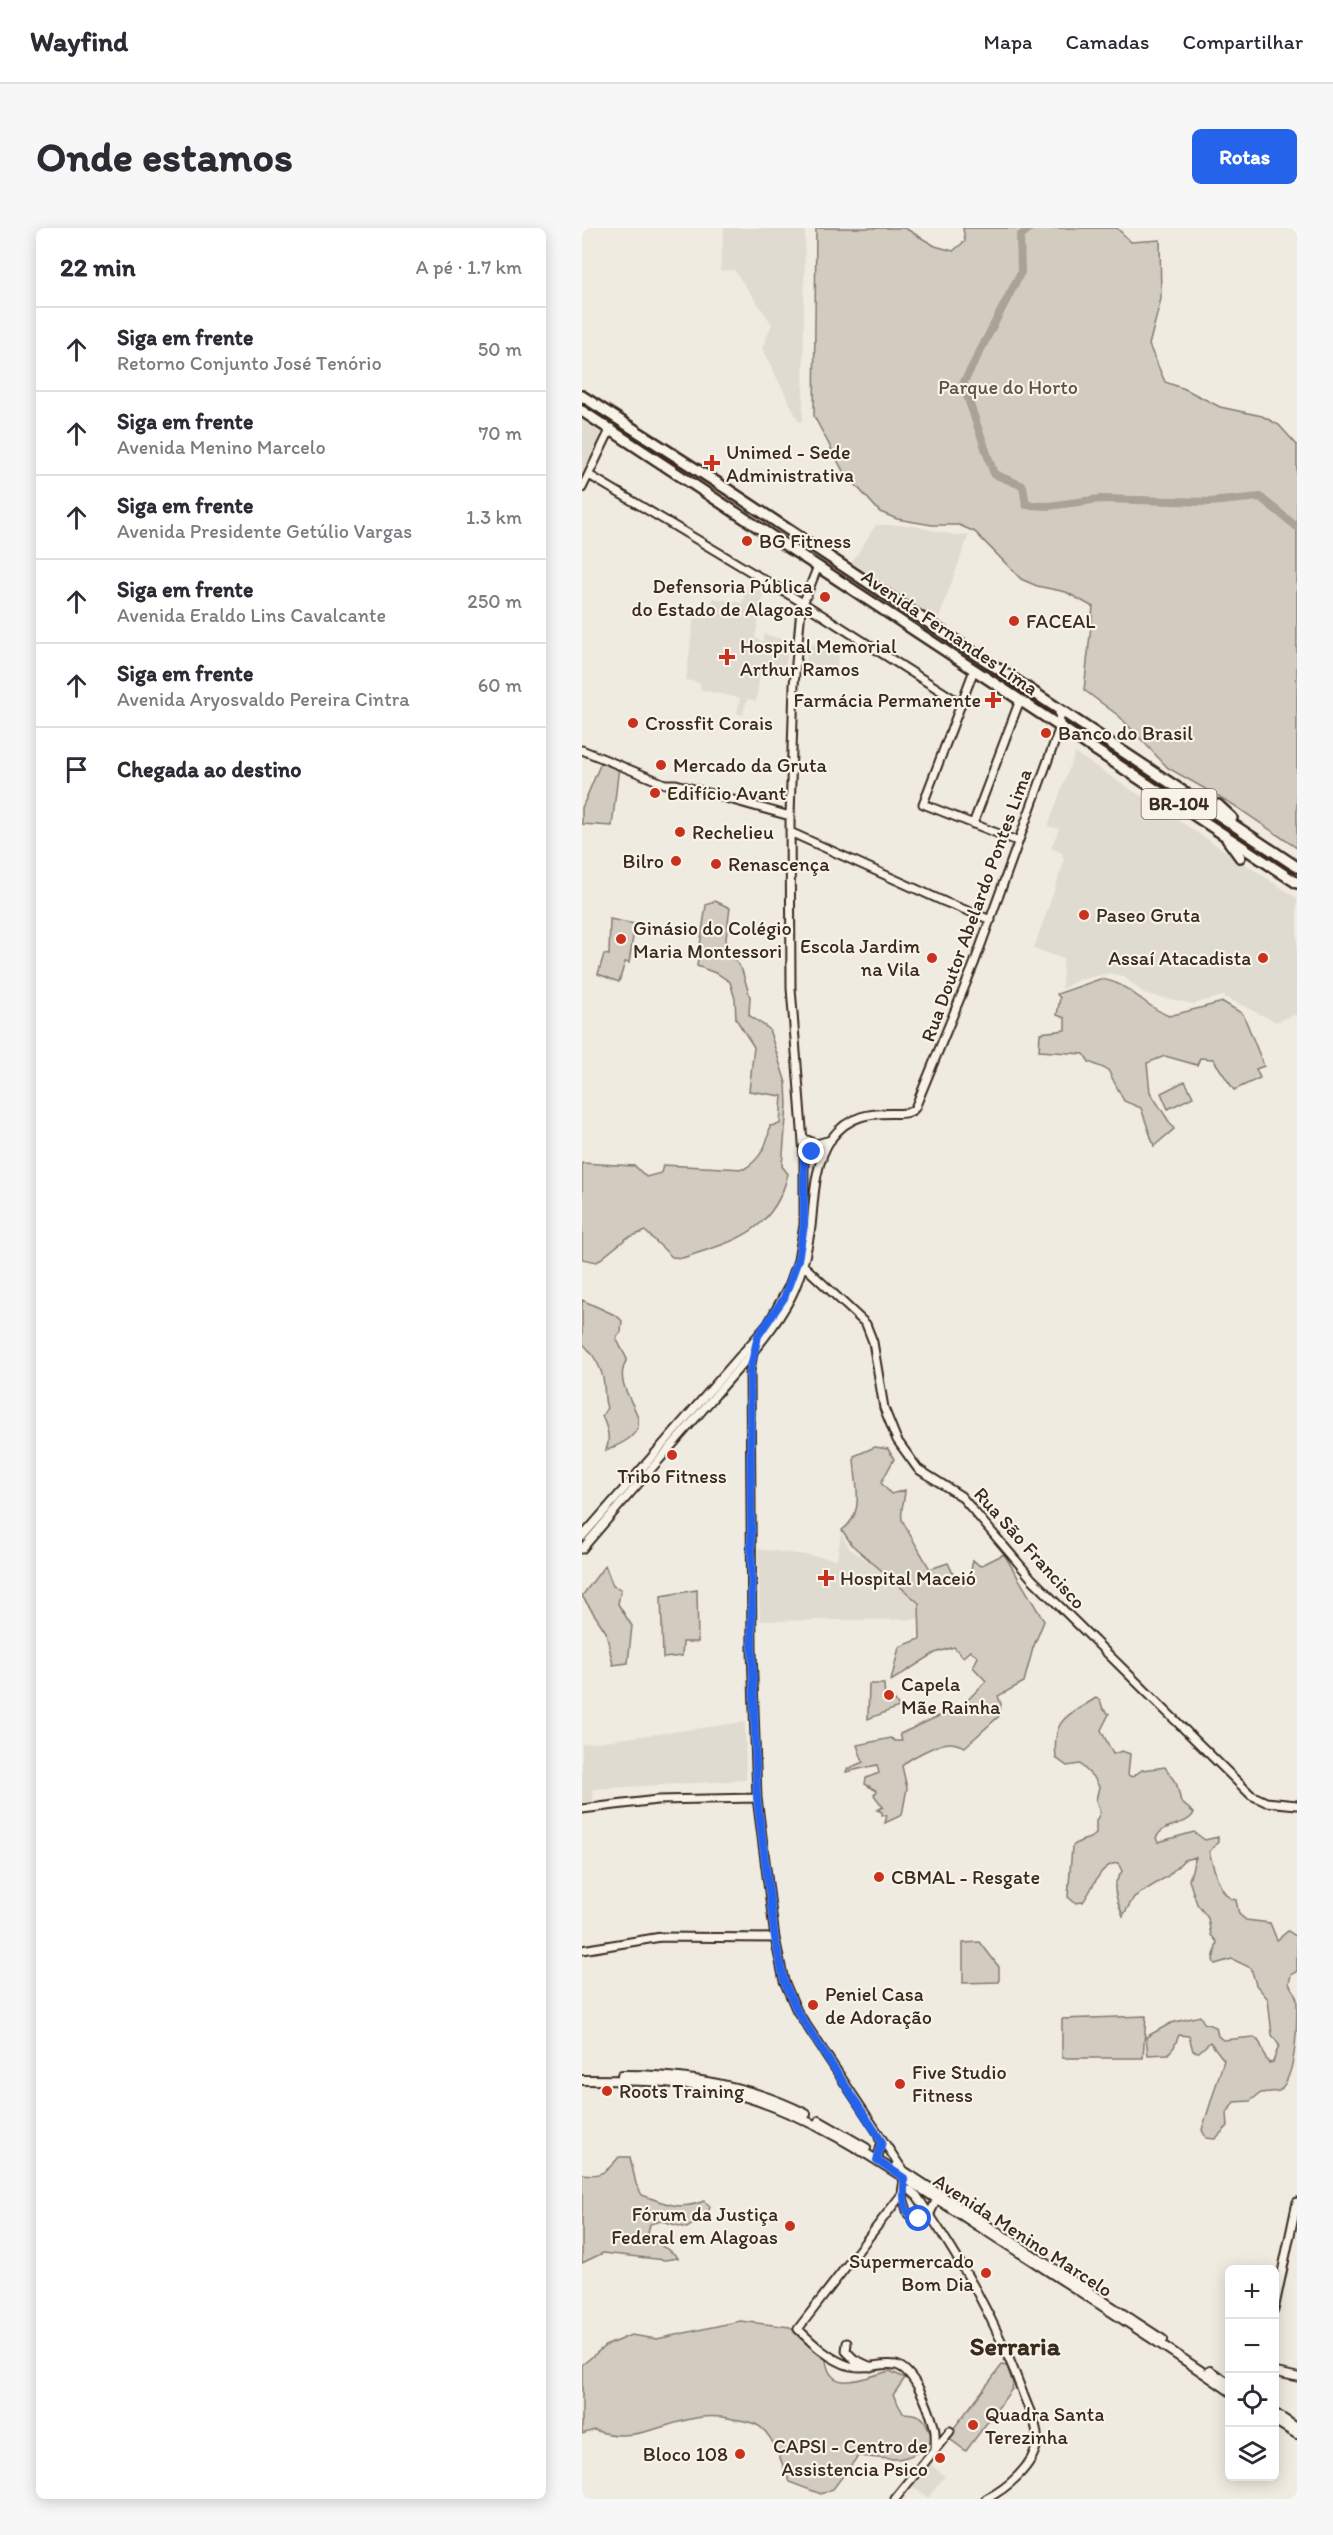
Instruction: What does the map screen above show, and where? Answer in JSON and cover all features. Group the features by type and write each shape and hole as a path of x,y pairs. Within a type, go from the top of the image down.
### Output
{"highway":[{"name":"Avenida Fernandes Lima","path":"582,396 1297,867"},
{"name":"Avenida Fernandes Lima","path":"582,411 1297,883"},
{"path":"1092,748 1102,738"},
{"path":"1126,781 1142,780"},
{"path":"1218,805 1244,831"},
{"path":"1225,834 1240,857"}],"main road":[{"name":"Avenida Menino Marcelo","path":"582,2075 681,2078 744,2090 791,2107 939,2196 1225,2381"},
{"name":"Avenida Menino Marcelo","path":"582,2080 675,2083 738,2094 799,2116 878,2158"},
{"name":"Avenida Menino Marcelo","path":"939,2196 1225,2388"},
{"path":"1279,2416 1297,2428"},
{"path":"1279,2423 1297,2434"}],"street":[{"path":"582,488 611,428"},
{"path":"589,475 803,603 960,703"},
{"path":"583,1547 758,1336 784,1298 801,1263 805,1184 790,988 790,816 794,685 803,603 818,566"},
{"path":"974,670 923,804 1017,841"},
{"path":"973,824 1020,700"},
{"name":"Rua Doutor Abelardo Pontes Lima","path":"831,1140 847,1123 861,1115 877,1112 913,1112 943,1044 1060,728 1059,709"},
{"path":"582,750 670,784 790,816"},
{"path":"790,832 990,920"},
{"path":"803,1138 816,1144 831,1140"},
{"path":"582,1538 739,1368 783,1311 801,1263 817,1177 831,1140"},
{"path":"804,1155 812,1152 822,1159"},
{"name":"Rua São Francisco","path":"801,1263 866,1324 873,1342 884,1408 897,1440 918,1469 961,1496 1032,1580 1251,1795 1266,1802 1297,1805"},
{"path":"758,1336 750,1371 752,1642 757,1798 775,1938 784,1981 796,2009 904,2174 903,2192 912,2218 923,2218 930,2213 939,2196"},
{"path":"739,1368 750,1371"},
{"path":"582,1809 657,1800 757,1798"},
{"path":"582,1950 661,1937 775,1938"},
{"path":"841,2078 882,2142 878,2158"},
{"path":"903,2192 914,2192 930,2213 988,2309 1037,2431 1036,2447 1026,2464 1003,2489 986,2499"},
{"path":"903,2192 798,2329 836,2360 851,2366 900,2367 911,2377 934,2427 935,2449"},
{"path":"1279,2290 1297,2202"},
{"path":"847,2343 848,2355 874,2368"},
{"path":"1279,2373 1297,2377"},
{"path":"895,2499 950,2431 943,2433 934,2427"}],"shaded area":[{"path":"724,228 805,228 803,420 799,422 762,348 772,324 734,270 720,271"},
{"path":"582,416 604,429 604,433 582,479"},
{"path":"876,525 910,525 954,535 969,534 938,621 851,564"},
{"name":"Hospital Memorial Arthur Ramos","path":"752,574 765,586 755,638 763,641 764,634 787,641 786,644 790,645 783,674 778,676 760,674 756,701 747,699 743,715 737,713 740,698 701,690 700,683 686,680 694,615 707,618 713,598 742,603"},
{"path":"823,641 840,643 837,668 828,666 822,676 805,674 807,646"},
{"path":"1075,753 1297,898 1297,1014 1276,1022 1223,996 1193,1004 1145,994 1124,977 1110,973 1078,980 1062,989 1063,959 1034,948 1064,862 1062,853 1051,848 1059,829 1048,826"},
{"name":"Hospital Maceió","path":"841,1533 850,1549 922,1597 924,1619 760,1621 758,1549 837,1559"},
{"path":"745,1722 746,1780 592,1789 594,1804 582,1806 582,1744"},
{"path":"928,2462 945,2476 928,2498 910,2485"}],"green space":[{"name":"Parque do Horto","path":"816,228 905,228 935,246 953,251 965,241 963,228 1117,228 1131,242 1160,240 1161,299 1149,345 1165,382 1185,389 1220,407 1262,416 1279,425 1297,445 1297,848 1232,804 1168,768 1119,716 1084,690 1093,607 1066,592 1037,586 1021,579 975,532 959,525 932,525 897,519 880,512 843,471 814,416"},
{"path":"606,760 619,766 612,826 582,824 582,808 600,765"},
{"path":"715,901 730,908 725,946 742,970 750,997 749,1015 769,1029 786,1083 787,1106 782,1166 788,1174 781,1194 773,1210 748,1232 734,1240 682,1258 672,1257 645,1231 627,1238 597,1262 582,1259 582,1163 635,1166 646,1177 661,1173 663,1165 744,1169 763,1151 770,1126 780,1124 782,1096 749,1091 754,1047 736,1019 735,999 730,982 718,974 697,966 706,905"},
{"name":"Ginásio do Colégio Maria Montessori","path":"610,919 635,924 629,963 625,962 619,982 598,974 604,954 609,955"},
{"path":"1100,979 1128,989 1169,1016 1223,1002 1243,1014 1264,1066 1256,1069 1260,1078 1234,1090 1213,1059 1200,1058 1197,1065 1165,1056 1147,1063 1150,1092 1174,1129 1154,1146 1141,1108 1124,1101 1108,1070 1089,1062 1084,1054 1039,1051 1040,1033 1065,1030 1065,1018 1057,1015 1060,998 1057,994"},
{"path":"1185,1081 1193,1097 1168,1109 1161,1093"},
{"path":"582,1300 617,1316 622,1321 621,1332 616,1338 627,1359 622,1373 624,1386 638,1420 636,1430 627,1440 606,1450 607,1428 602,1416 607,1408 603,1379 597,1362 582,1343"},
{"path":"875,1447 888,1449 894,1459 881,1483 891,1494 905,1490 902,1519 930,1569 948,1563 958,1584 970,1575 973,1560 980,1566 1004,1554 1044,1621 1033,1648 1024,1682 998,1696 1001,1704 999,1716 965,1747 952,1743 939,1745 917,1755 902,1766 907,1788 902,1815 885,1823 887,1815 882,1815 882,1812 877,1810 883,1807 874,1795 877,1791 865,1784 866,1778 879,1773 877,1765 846,1772 847,1769 863,1762 857,1745 891,1738 895,1741 902,1741 900,1734 963,1705 986,1681 973,1667 978,1657 970,1651 963,1657 954,1647 935,1653 891,1681 899,1647 920,1639 919,1603 852,1545 842,1530 850,1523 857,1506 854,1456"},
{"path":"605,1565 613,1586 621,1589 618,1604 632,1626 628,1663 613,1665 606,1632 582,1596"},
{"path":"697,1590 698,1642 683,1642 682,1656 663,1658 661,1596"},
{"path":"869,1684 884,1684 885,1701 893,1698 899,1707 868,1719"},
{"path":"1096,1698 1100,1700 1103,1709 1109,1714 1101,1730 1113,1754 1122,1751 1130,1754 1128,1775 1132,1777 1142,1770 1165,1767 1177,1785 1181,1802 1194,1813 1186,1821 1164,1829 1156,1838 1158,1842 1194,1832 1205,1840 1218,1837 1218,1842 1209,1852 1222,1888 1230,1898 1236,1900 1239,1914 1246,1920 1270,1923 1277,1940 1288,1931 1297,1937 1297,1971 1291,1975 1289,1983 1297,2000 1295,2048 1293,2062 1285,2084 1279,2091 1261,2093 1250,2101 1234,2102 1227,2113 1228,2126 1215,2139 1206,2138 1202,2130 1224,2060 1210,2042 1199,2052 1193,2051 1189,2036 1179,2035 1168,2054 1148,2055 1146,2037 1171,2023 1200,2016 1204,2023 1216,2027 1218,2036 1223,2040 1254,2037 1260,2042 1269,2063 1273,2062 1279,2045 1272,2035 1268,1999 1256,1985 1251,1968 1232,1959 1215,1964 1213,1960 1217,1942 1211,1935 1208,1918 1197,1904 1189,1880 1196,1857 1184,1860 1168,1876 1134,1897 1123,1916 1115,1889 1122,1871 1118,1863 1111,1864 1101,1872 1083,1902 1075,1903 1068,1897 1072,1847 1096,1834 1096,1821 1100,1813 1096,1800 1099,1787 1095,1779 1080,1764 1067,1766 1056,1758 1056,1734 1063,1720"},
{"path":"980,1942 999,1967 999,1982 963,1983 963,1943"},
{"path":"1146,2016 1143,2058 1062,2058 1062,2019"},
{"path":"619,2157 630,2157 636,2184 642,2195 673,2205 687,2206 704,2201 710,2206 708,2214 687,2228 661,2221 650,2224 648,2234 651,2238 678,2258 665,2260 603,2253 582,2263 582,2174 599,2174"},
{"path":"740,2321 790,2327 826,2359 829,2371 834,2378 842,2381 890,2371 905,2378 893,2395 903,2413 924,2419 933,2440 915,2454 898,2459 858,2456 833,2489 821,2494 789,2482 772,2441 761,2428 747,2421 714,2417 696,2418 630,2434 613,2434 594,2430 582,2434 582,2365 605,2346 631,2335 657,2339"},
{"path":"1002,2365 1007,2366 1013,2384 1012,2389 966,2451 947,2437"}],"waterway":[{"path":"1030,228 1020,236 1021,272 963,384 994,474 1023,486 1026,505 1049,506 1100,499 1210,502 1260,497 1297,527"}],"place":[{"name":"Unimed - Sede Administrativa","path":"712,463"},
{"name":"BG Fitness","path":"747,541"},
{"name":"Defensoria Pública do Estado de Alagoas","path":"825,597"},
{"name":"FACEAL","path":"1014,621"},
{"name":"Hospital Memorial Arthur Ramos","path":"727,657"},
{"name":"Farmácia Permanente","path":"993,700"},
{"name":"Crossfit Corais","path":"633,723"},
{"name":"Banco do Brasil","path":"1046,733"},
{"name":"Mercado da Gruta","path":"661,765"},
{"name":"Edifício Avant","path":"655,793"},
{"name":"Rechelieu","path":"680,832"},
{"name":"Bilro","path":"676,861"},
{"name":"Renascença","path":"716,864"},
{"name":"Paseo Gruta","path":"1084,915"},
{"name":"Ginásio do Colégio Maria Montessori","path":"621,939"},
{"name":"Escola Jardim na Vila","path":"932,958"},
{"name":"Assaí Atacadista","path":"1263,958"},
{"name":"Tribo Fitness","path":"672,1455"},
{"name":"Hospital Maceió","path":"826,1578"},
{"name":"Capela Mãe Rainha","path":"889,1695"},
{"name":"CBMAL - Resgate","path":"879,1877"},
{"name":"Peniel Casa de Adoração","path":"813,2005"},
{"name":"Five Studio Fitness","path":"900,2084"},
{"name":"Roots Training","path":"607,2091"},
{"name":"Fórum da Justiça Federal em Alagoas","path":"790,2226"},
{"name":"Supermercado Bom Dia","path":"986,2273"},
{"name":"Quadra Santa Terezinha","path":"973,2425"},
{"name":"Bloco 108","path":"740,2454"},
{"name":"CAPSI - Centro de Assistencia Psico","path":"940,2458"}],"district":[{"name":"Serraria","path":"1015,2346"}],"route":[{"path":"812,1152 804,1155 804,1225 798,1260 784,1298 758,1336 750,1371 752,1642 757,1798 775,1938 784,1981 802,2020 882,2142 877,2160 904,2178 902,2194 908,2214 912,2218 919,2219"}]}
